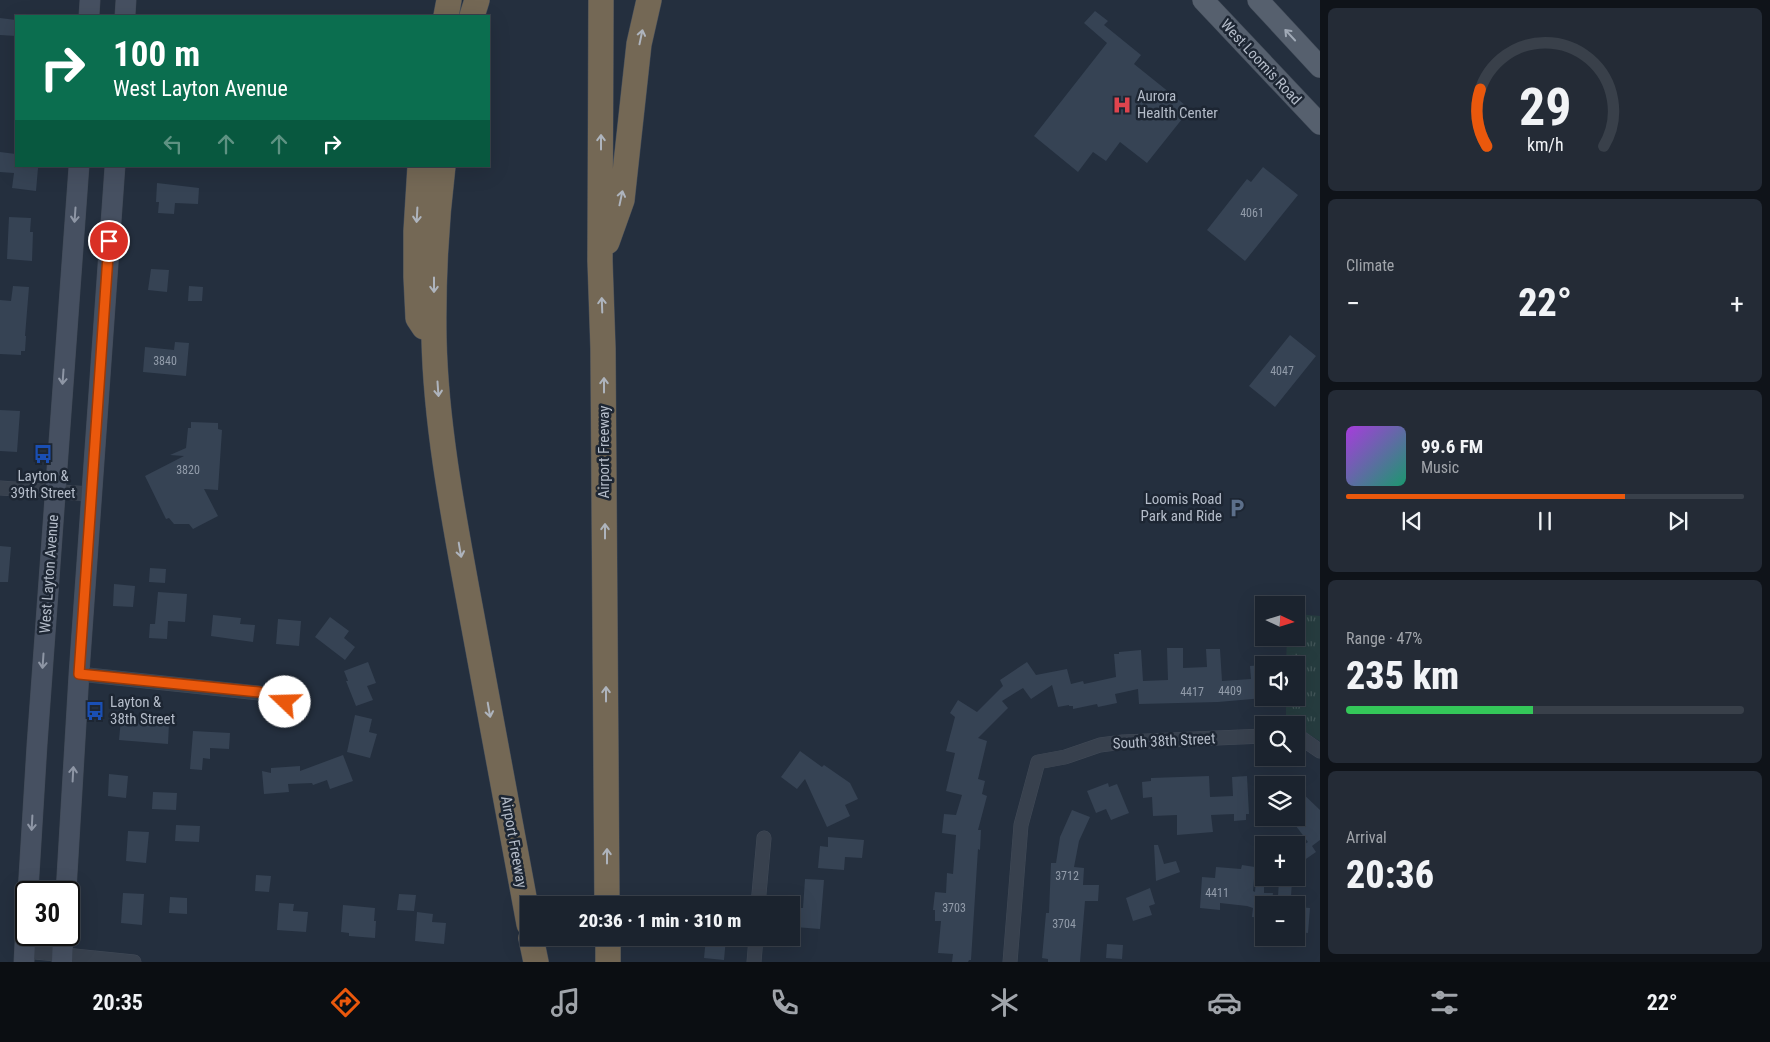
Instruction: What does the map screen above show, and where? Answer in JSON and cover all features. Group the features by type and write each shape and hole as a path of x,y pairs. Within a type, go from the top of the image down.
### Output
{"highway":[{"path":"446,15 449,0"},
{"path":"472,15 477,0"},
{"name":"Airport Freeway","path":"601,0 600,261 604,349 607,896"},
{"path":"600,261 622,200 639,44 649,0"},
{"path":"420,167 416,231 418,318 434,340"},
{"name":"Airport Freeway","path":"442,167 434,273 434,340 439,406 453,513 524,896"},
{"path":"533,946 536,962"},
{"path":"608,946 608,962"}],"main road":[{"path":"89,15 90,0"},
{"path":"125,15 126,0"},
{"name":"West Loomis Road","path":"1203,0 1320,124"},
{"path":"1258,0 1320,67"},
{"name":"West Layton Avenue","path":"29,881 79,167"},
{"path":"67,881 114,167"},
{"path":"62,959 63,946"}],"street":[{"path":"0,488 91,494"},
{"path":"79,674 259,692 280,699 297,712"},
{"name":"South 38th Street","path":"1010,962 1021,824 1038,762 1066,757 1100,745 1123,742 1255,736"},
{"path":"1305,742 1320,751"},
{"path":"759,896 764,838"},
{"path":"754,962 755,946"},
{"path":"24,956 134,962"}],"green space":[{"path":"1305,615 1320,616 1320,741 1305,732 1305,716 1286,716 1286,706 1305,706 1305,656 1286,656 1287,646 1305,646"}],"building":[{"name":"Aurora Health Center","path":"1095,11 1108,21 1104,25 1141,55 1134,64 1190,109 1147,163 1120,142 1106,161 1093,152 1078,172 1034,136 1107,43 1084,23"},
{"path":"0,18 15,20 15,36 0,35"},
{"path":"0,152 15,154 15,167 38,168 36,191 12,188 14,173 0,172"},
{"path":"1263,167 1298,195 1245,261 1207,230 1247,179 1251,182"},
{"path":"157,183 199,188 198,204 175,203 174,214 158,213 159,202 156,202"},
{"path":"9,217 31,218 30,232 33,232 32,261 7,259"},
{"path":"151,269 169,270 167,292 148,290"},
{"path":"13,286 29,287 25,351 21,351 21,355 0,354 0,300 11,301"},
{"path":"189,286 203,287 202,301 188,301"},
{"path":"1290,335 1316,356 1275,407 1249,386"},
{"path":"175,342 189,343 186,376 143,372 145,347 174,350"},
{"path":"0,410 20,411 17,452 0,451"},
{"path":"191,422 218,423 218,429 222,430 218,490 204,489 218,516 193,529 189,524 174,524 169,518 166,519 145,476 184,456 170,455 186,448 188,428 191,428"},
{"path":"0,546 11,547 8,582 0,582"},
{"path":"150,568 166,569 165,583 149,582"},
{"path":"114,584 135,586 133,607 113,606"},
{"path":"158,592 187,594 185,622 168,621 167,639 149,638 150,624 155,624"},
{"path":"213,615 241,618 240,624 255,625 253,642 211,636"},
{"path":"330,617 349,631 344,638 355,647 345,660 315,637"},
{"path":"278,619 301,621 299,646 276,644"},
{"path":"1167,648 1183,648 1183,668 1207,667 1206,649 1220,649 1222,681 1251,679 1250,666 1255,666 1255,699 1218,702 1139,704 1138,689 1115,694 1117,703 1098,707 1097,704 1073,709 1073,706 1069,705 1058,707 1052,685 1031,699 1023,688 1002,701 1008,708 978,738 987,741 978,779 985,781 982,794 987,796 978,830 981,830 980,850 978,849 971,960 968,962 952,962 953,954 938,953 941,921 935,921 935,910 933,910 935,892 946,893 947,873 953,874 956,835 942,833 944,814 956,815 962,795 946,791 955,753 946,751 955,717 950,713 958,700 977,712 1003,686 1000,680 1027,662 1036,675 1067,669 1071,684 1083,681 1084,684 1116,677 1114,654 1119,654 1119,652 1141,650 1143,681 1168,680"},
{"path":"368,662 376,683 367,686 373,700 356,706 344,671"},
{"path":"355,715 372,719 369,732 377,734 370,758 347,752"},
{"path":"121,719 169,723 168,744 119,740"},
{"path":"193,731 230,733 229,749 210,748 210,759 203,758 202,770 190,769"},
{"path":"800,751 822,767 824,765 850,783 858,799 845,805 850,816 827,827 805,779 797,789 781,777"},
{"path":"343,755 353,781 330,789 327,780 313,785 312,783 288,784 289,792 264,794 262,771 271,773 271,768 300,766 300,771"},
{"path":"109,774 128,776 126,798 108,796"},
{"path":"1209,776 1210,797 1233,796 1232,777 1247,776 1249,814 1246,814 1246,820 1234,821 1234,814 1211,815 1213,832 1177,835 1177,815 1153,816 1152,797 1143,798 1142,782 1151,781 1151,778"},
{"path":"1108,783 1109,787 1117,784 1129,813 1111,820 1106,809 1096,813 1087,791"},
{"path":"153,792 177,793 176,810 152,809"},
{"path":"1305,796 1320,810 1320,840 1312,846 1316,852 1305,860 1305,844 1308,842 1296,826 1305,826"},
{"path":"1072,810 1090,817 1079,841 1074,867 1084,868 1083,885 1099,885 1098,901 1085,901 1080,962 1048,962 1048,959 1042,958 1046,913 1049,913 1051,863 1056,863 1060,837"},
{"path":"176,825 200,826 199,842 175,841"},
{"path":"128,831 149,832 146,863 126,861"},
{"path":"828,837 864,840 862,858 845,857 844,870 818,868 820,846 828,847"},
{"path":"1154,845 1158,845 1164,864 1176,861 1180,872 1156,881"},
{"path":"1242,865 1255,867 1253,891 1255,892 1256,886 1264,886 1264,893 1273,893 1273,896 1255,896 1255,917 1252,917 1253,908 1247,906 1220,903 1220,910 1200,908 1202,877 1215,878 1216,867 1241,869"},
{"path":"256,875 271,876 269,892 255,891"},
{"path":"805,879 824,880 820,929 800,927 800,908 803,908"},
{"path":"1279,886 1292,886 1291,896 1278,896"},
{"path":"1150,888 1155,904 1149,906 1152,915 1133,921 1126,898"},
{"path":"123,893 144,894 142,925 121,923"},
{"path":"399,894 416,895 414,911 397,910"},
{"path":"170,897 187,898 187,914 169,913"},
{"path":"279,903 294,904 293,911 308,912 306,932 277,930"},
{"path":"343,905 375,908 375,938 349,936 349,933 341,932"},
{"path":"1305,908 1310,908 1308,933 1305,933"},
{"path":"417,912 433,914 432,922 446,923 444,944 415,941"},
{"path":"1107,944 1123,945 1122,959 1106,958"},
{"path":"705,946 725,946 724,960 704,958"}],"place":[{"name":"Aurora Health Center","path":"1122,105"},
{"name":"Layton & 39th Street","path":"43,454"},
{"name":"Loomis Road Park and Ride","path":"1237,508"},
{"name":"Layton & 38th Street","path":"95,711"}],"route":[{"path":"109,241 79,674 259,692 285,702"}]}
